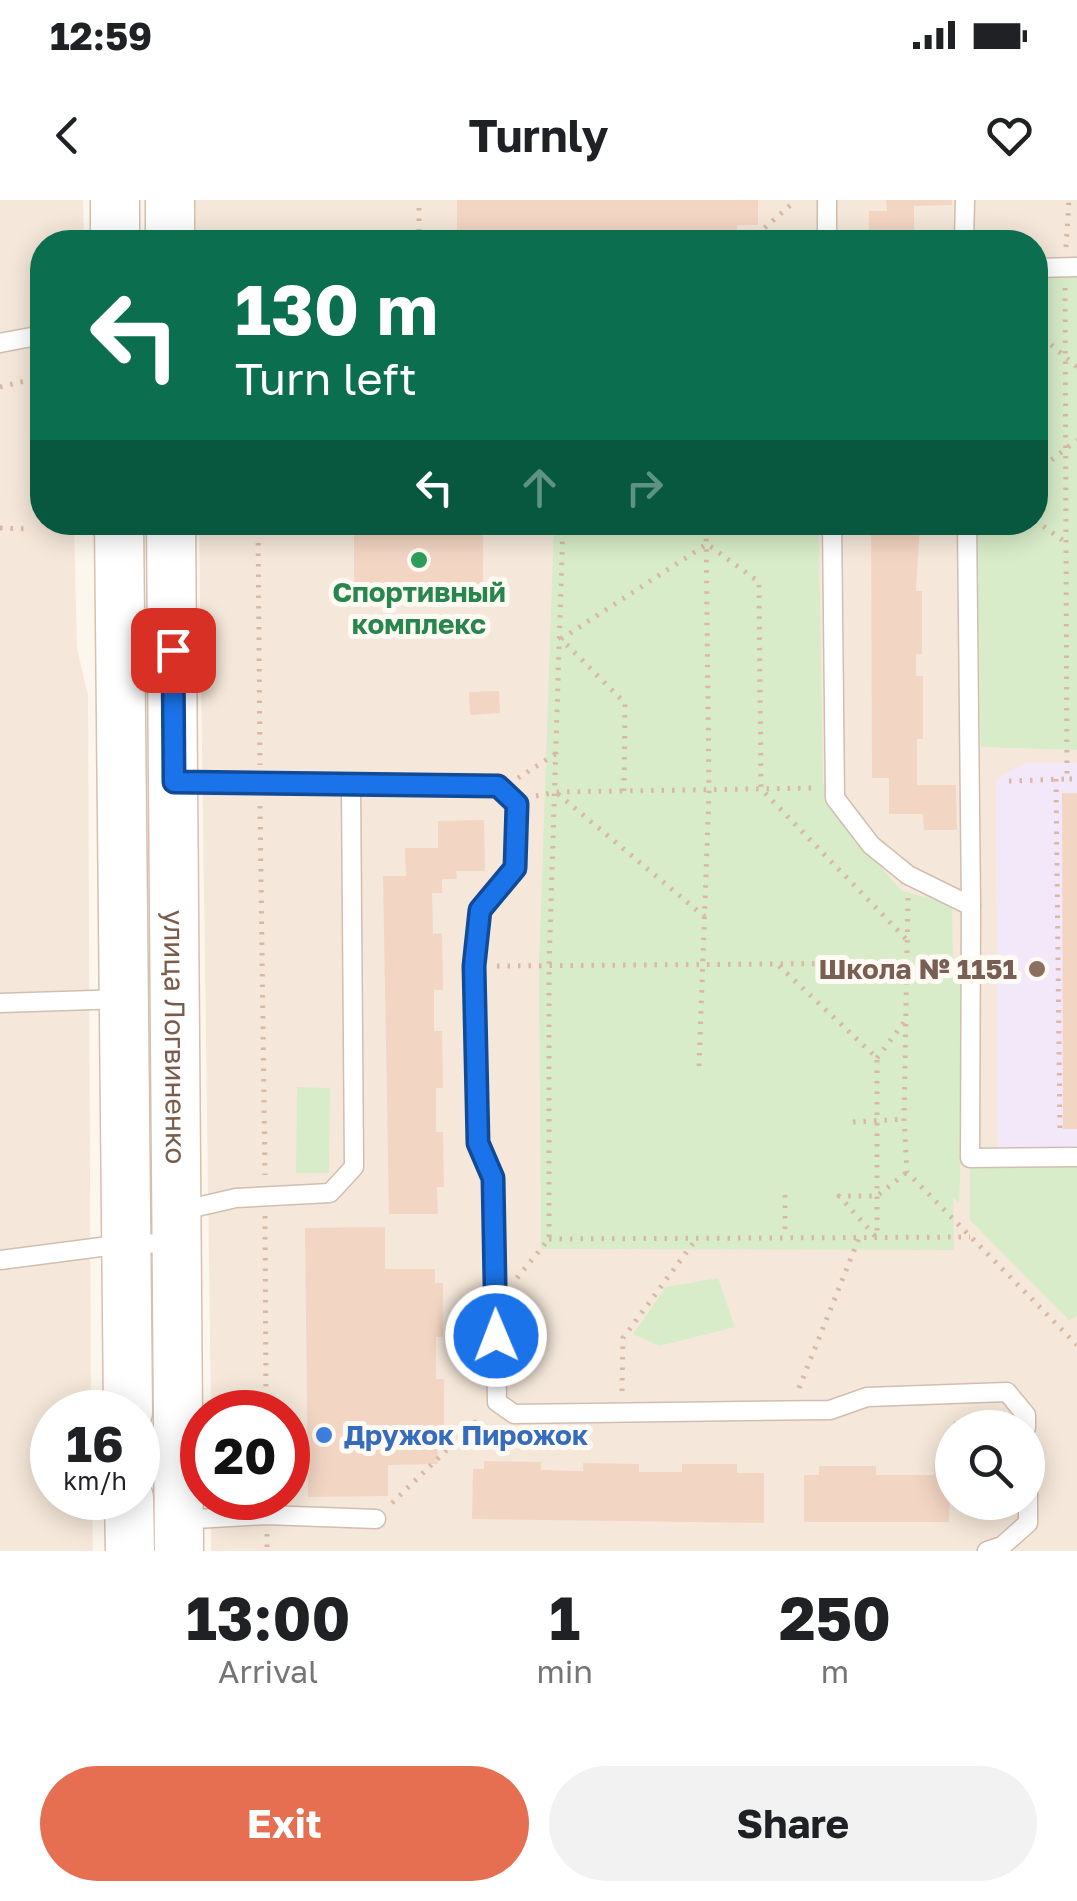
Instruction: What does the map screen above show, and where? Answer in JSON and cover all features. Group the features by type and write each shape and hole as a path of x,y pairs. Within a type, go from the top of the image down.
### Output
{"main road":[{"path":"115,200 115,230"},
{"path":"170,200 170,230"},
{"name":"улица Логвиненко","path":"119,535 127,1390"},
{"name":"улица Логвиненко","path":"172,535 179,1535"},
{"path":"129,1520 130,1551"}],"lane":[{"path":"827,200 827,230"},
{"path":"964,230 965,200"},
{"path":"0,343 30,338"},
{"path":"832,535 836,798 871,845 908,875 971,906"},
{"path":"967,535 970,1158 1069,1158"},
{"path":"174,782 260,781 507,795 517,804 515,868 480,910 474,966 478,1143 493,1178 496,1402 514,1414 830,1410 867,1397 1007,1392 1022,1410"},
{"path":"0,1260 124,1244 177,1228 202,1203 330,1193 354,1167 350,786"},
{"path":"0,1004 124,999"},
{"path":"179,1535 266,1516 376,1519"},
{"path":"987,1551 1002,1546 1028,1520"}],"path":[{"path":"418,230 419,200"},
{"path":"762,230 796,200"},
{"path":"1066,779 1064,354 1071,267 1068,200"},
{"path":"1048,341 1077,367"},
{"path":"0,386 25,381"},
{"path":"1048,464 1077,440"},
{"path":"0,528 28,529"},
{"path":"1048,530 1066,543"},
{"path":"258,535 266,1390"},
{"path":"495,1304 549,1239 549,966 564,535"},
{"path":"699,1066 708,790 707,535"},
{"path":"561,639 707,544"},
{"path":"707,544 759,582 761,789 909,942"},
{"path":"561,639 625,703 624,791"},
{"path":"507,795 558,753"},
{"path":"1009,781 1077,779"},
{"path":"1056,780 1069,1158"},
{"path":"507,795 836,788"},
{"path":"556,792 705,917"},
{"path":"474,966 910,963"},
{"path":"777,964 878,1058"},
{"path":"877,1238 878,1058 907,1018"},
{"path":"853,1122 904,1120"},
{"path":"877,1238 838,1196 877,1196 907,1172"},
{"path":"786,1196 786,1237"},
{"path":"549,1239 970,1237"},
{"path":"622,1412 624,1338 697,1238"},
{"path":"800,1410 799,1380 859,1238"},
{"path":"376,1519 496,1402"}],"shaded area":[{"path":"0,200 83,200 84,230 30,230 30,535 74,535 77,648 88,696 91,1390 30,1390 30,1520 92,1520 93,1551 0,1551"},
{"path":"194,200 1077,200 1077,1551 211,1551 211,1520 310,1520 310,1390 211,1390 199,535 1048,535 1048,230 195,230"},
{"name":"Школа № 1151","path":"1025,763 1077,763 1077,1271 998,1159 996,780"}],"green space":[{"path":"1048,274 1077,274 1077,750 981,747 976,535 1048,535"},
{"path":"554,535 819,535 823,783 844,825 902,891 952,904 953,971 967,992 959,1203 953,1197 954,1250 541,1249 539,966"},
{"path":"297,1087 330,1088 329,1173 296,1173"},
{"path":"1077,1163 1077,1316 1069,1320 970,1220 970,1164"},
{"path":"718,1278 735,1327 659,1346 633,1334 666,1287"}],"building":[{"path":"457,200 758,200 758,225 737,225 737,230 457,230"},
{"path":"886,200 952,200 952,205 914,206 914,230 869,230 869,211 887,211"},
{"name":"Спортивный комплекс","path":"354,535 483,535 483,597 354,598"},
{"path":"871,535 919,535 916,591 922,591 922,654 916,654 916,676 923,676 923,739 917,739 917,785 956,785 957,830 924,830 923,814 889,814 889,778 872,778"},
{"path":"499,691 500,713 470,715 469,692"},
{"path":"1062,793 1077,793 1077,1129 1063,1129"},
{"path":"484,820 485,871 456,871 457,879 442,879 442,893 432,893 433,934 442,933 443,990 434,990 434,1031 442,1031 443,1088 436,1088 436,1132 443,1132 444,1187 437,1187 438,1214 389,1214 383,876 406,876 405,848 438,848 438,821"},
{"path":"385,1227 385,1269 435,1269 435,1283 443,1283 443,1337 436,1337 436,1379 444,1379 444,1435 437,1435 438,1464 388,1465 388,1496 310,1497 305,1228"},
{"path":"484,1461 541,1462 541,1470 583,1471 583,1463 639,1464 639,1472 682,1472 682,1464 737,1464 737,1473 764,1473 764,1523 472,1519 473,1469 484,1469"},
{"path":"934,1464 935,1520 949,1522 804,1522 804,1475 819,1475 819,1466 876,1466 876,1475 934,1475"}],"place":[{"name":"Спортивный комплекс","path":"419,560"},
{"name":"Школа № 1151","path":"1037,969"},
{"name":"Дружок Пирожок","path":"324,1435"}],"route":[{"path":"173,650 174,782 498,786 517,804 515,868 480,910 474,966 478,1143 493,1178 496,1336"}]}
